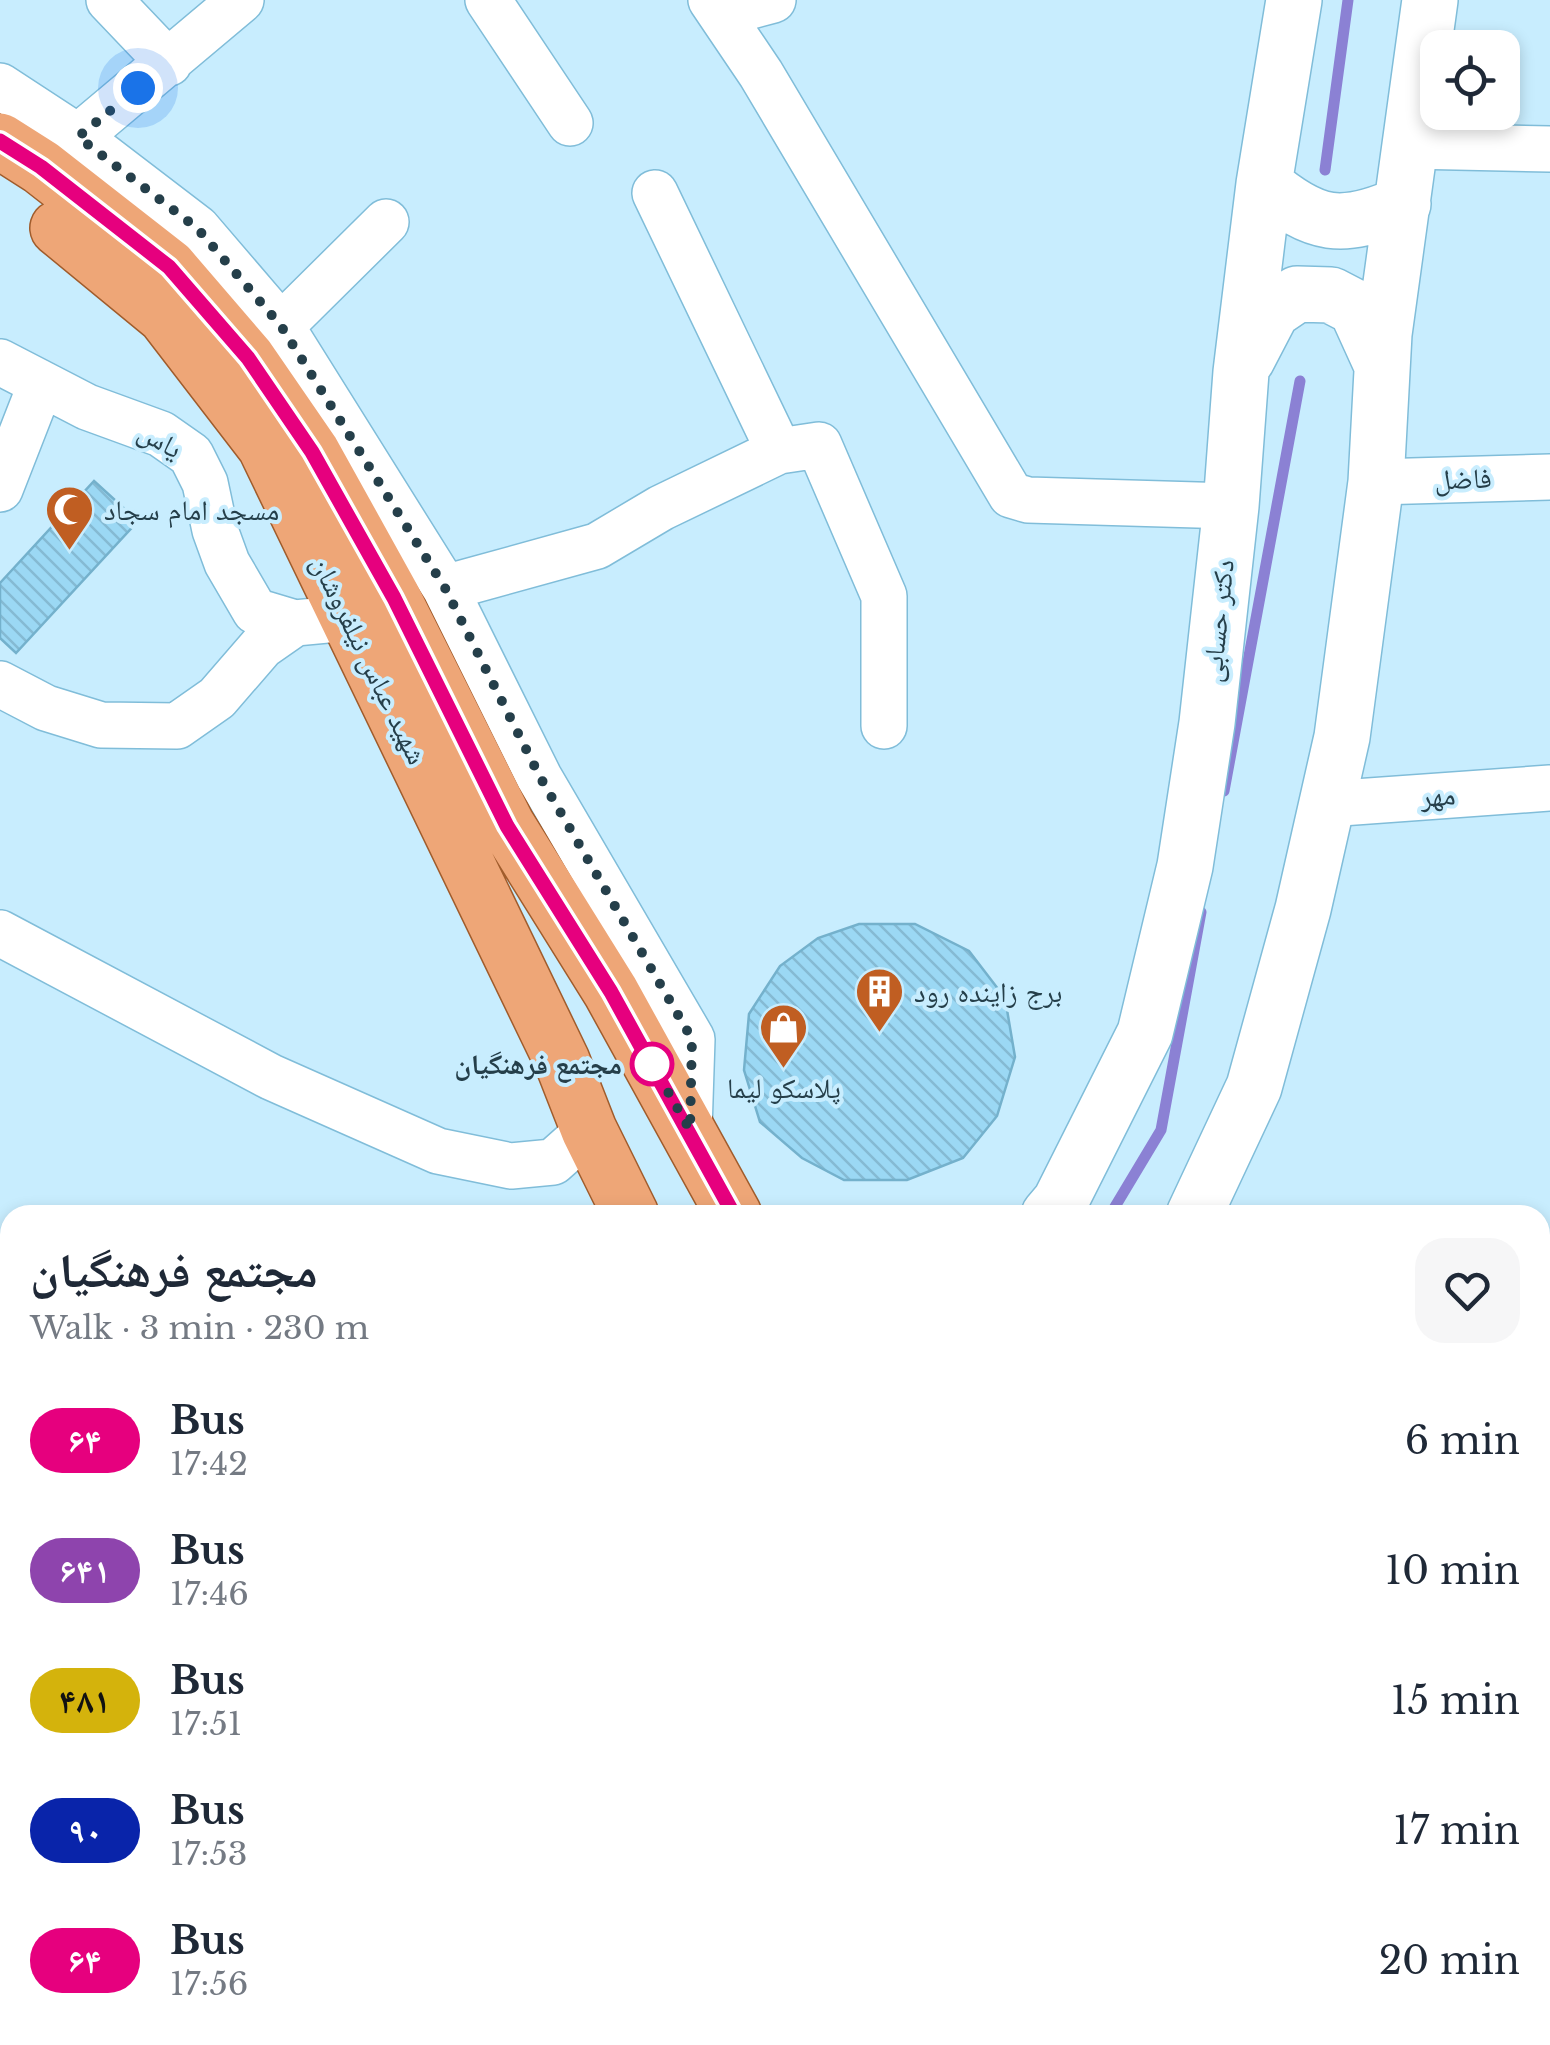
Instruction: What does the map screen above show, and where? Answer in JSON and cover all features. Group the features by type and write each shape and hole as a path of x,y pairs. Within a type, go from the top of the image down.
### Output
{"main road":[{"name":"دکتر حسابی","path":"1057,1205 1145,1032 1185,866 1207,723 1231,506 1240,372 1264,184 1294,0"},
{"path":"1199,1205 1254,1087 1303,909 1342,737 1376,482 1380,363 1430,0"},
{"name":"شهید عباس نیلفروشان","path":"0,141 41,167 169,267 248,358 312,452 394,598 507,826 636,1036 729,1205"},
{"name":"شهید عباس نیلفروشان","path":"0,183 165,316 265,446 562,1060 588,1130 627,1205"},
{"path":"1264,184 1301,213 1336,222 1368,219 1403,204"},
{"path":"1240,372 1272,311 1297,294 1331,295 1356,308 1380,363"},
{"path":"562,1060 563,1030 569,1016 588,1007 609,1012 636,1036"}],"street":[{"path":"108,0 168,63"},
{"path":"78,137 242,0"},
{"path":"488,0 570,124"},
{"path":"773,0 716,7 771,91 1011,495 1028,500 1231,506"},
{"path":"0,86 78,137 197,228 281,326 445,588 540,777 692,1039 690,1130"},
{"path":"1410,146 1550,148"},
{"path":"655,193 779,451"},
{"path":"281,326 386,222"},
{"name":"یاس","path":"0,362 87,407 162,434 190,455 205,483 227,563 255,611 295,623 348,618"},
{"path":"0,488 41,384"},
{"path":"445,588 597,546 661,508 779,451 820,444 884,596 884,726"},
{"name":"فاضل","path":"1376,482 1550,476"},
{"path":"0,684 46,708 101,725 177,726 217,698 262,646 295,623"},
{"name":"مهر","path":"1326,804 1550,788"},
{"path":"0,932 271,1078 438,1151 512,1166 553,1162 588,1130"}],"building":[{"name":"مسجد امام سجاد","path":"94,481 138,521 16,653 0,638 0,583"},
{"name":"برج زاینده رود","path":"859,924 915,924 969,951 1005,998 1015,1057 997,1116 963,1158 907,1180 844,1180 802,1158 760,1122 744,1070 749,1014 780,966 818,938"}],"waterway":[{"path":"1325,170 1348,0"},
{"path":"1224,791 1300,381"},
{"path":"1116,1205 1161,1130 1201,912"}],"bus line":[{"name":"۶۴","path":"0,141 41,167 169,267 248,358 312,452 394,598 507,826 611,992 729,1205"}],"place":[{"name":"مسجد امام سجاد","path":"69,552"},
{"name":"برج زاینده رود","path":"879,1034"},
{"name":"مجتمع فرهنگیان","path":"652,1064"},
{"name":"پلاسکو لیما","path":"784,1070"}],"route":[{"path":"138,88 78,137 197,228 281,326 445,588 540,777 692,1039 690,1130 652,1064"}]}
